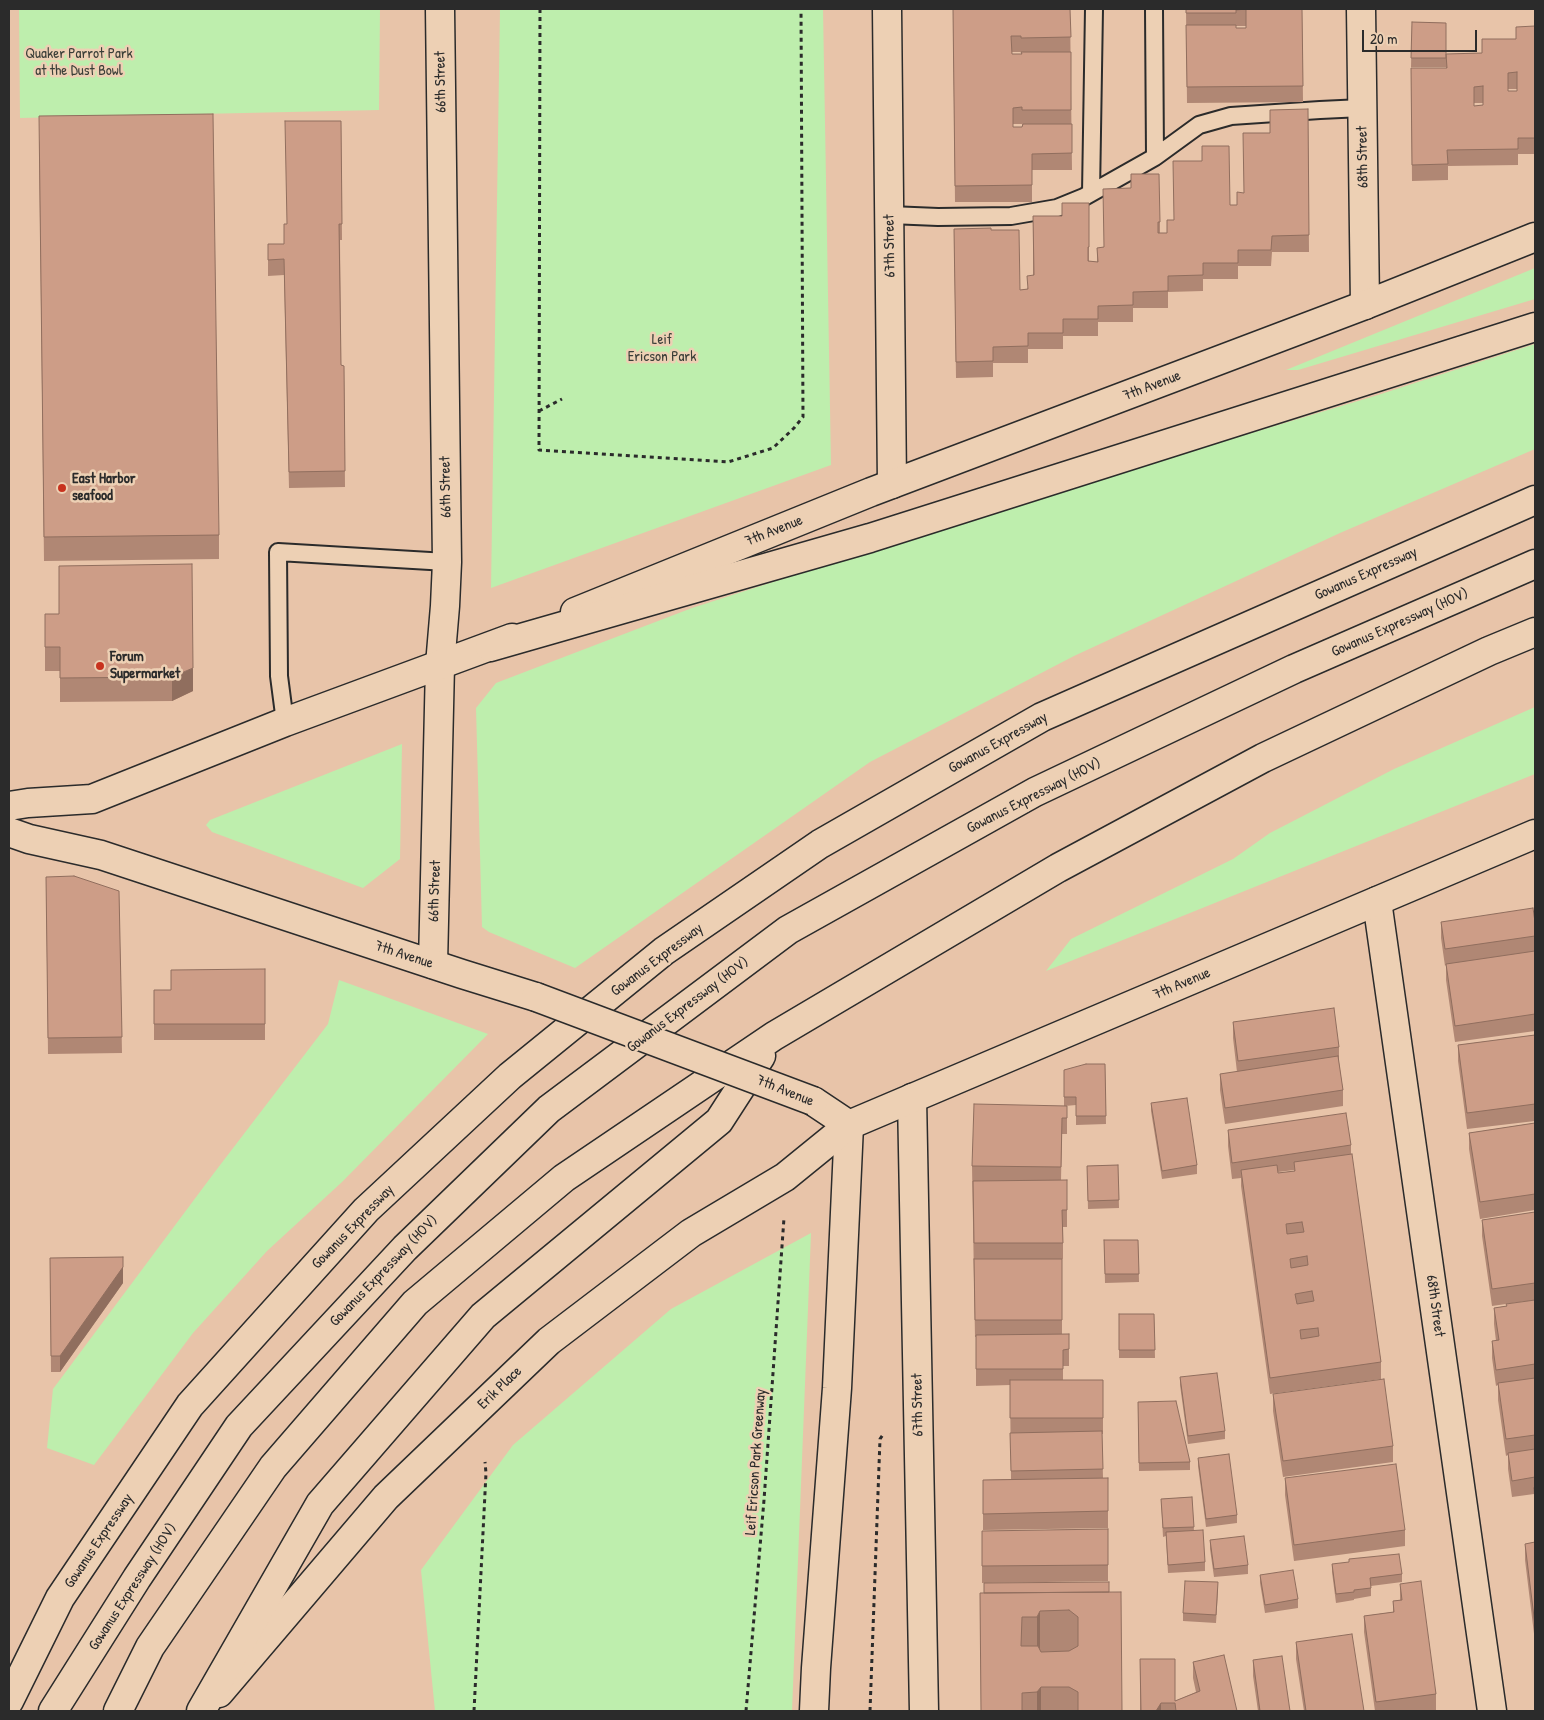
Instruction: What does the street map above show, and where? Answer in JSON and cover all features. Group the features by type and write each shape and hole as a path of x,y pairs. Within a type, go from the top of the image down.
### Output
{"main road":[{"name":"66th Street","path":"433,964 440,665 447,562 440,9"},
{"name":"67th Street","path":"887,9 892,484"},
{"name":"68th Street","path":"1360,9 1365,305"},
{"name":"7th Avenue","path":"9,806 28,802 92,799 285,722 490,647 892,484 1365,305 1535,237"},
{"path":"490,647 870,538 1535,327"},
{"name":"Gowanus Expressway","path":"9,1701 60,1598 190,1405 366,1210 510,1076 664,951 820,844 1042,717 1535,500"},
{"name":"Gowanus Expressway (HOV)","path":"53,1711 136,1578 238,1426 405,1248 549,1109 788,930 1034,792 1294,669 1535,564"},
{"path":"118,1711 150,1648 273,1467 415,1304 564,1178 774,1036 1058,868 1255,762 1489,651 1535,632"},
{"name":"7th Avenue","path":"9,832 29,839 101,855 536,997 813,1101 849,1125 1535,834"},
{"name":"68th Street","path":"1377,901 1492,1711"},
{"path":"202,1711 320,1504 483,1316 719,1120 774,1036"},
{"name":"67th Street","path":"912,1098 924,1711"},
{"path":"814,1711 837,1388 849,1125"},
{"name":"Erik Place","path":"202,1711 386,1497 549,1341 690,1233 785,1177 849,1125"}],"lane":[{"path":"1091,193 1094,9"},
{"path":"1154,9 1155,157"},
{"path":"890,215 938,217 1011,216 1057,208 1091,193 1155,157 1199,125 1231,116 1362,108"},
{"path":"285,722 279,676 278,552 447,562"}],"path":[{"path":"540,9 539,450 728,462 773,448 803,417 801,9"},
{"path":"539,411 562,399"},
{"name":"Leif Ericson Park Greenway","path":"746,1711 766,1481 784,1215"},
{"path":"870,1711 880,1439"},
{"path":"474,1711 485,1462"}],"green space":[{"name":"Quaker Parrot Park at the Dust Bowl","path":"19,9 380,9 379,110 20,118"},
{"name":"Leif Ericson Park","path":"500,9 823,9 831,465 491,588"},
{"path":"1535,268 1535,299 1298,370 1286,370"},
{"path":"1535,344 1535,449 1340,533 1074,656 870,762 575,968 489,932 482,927 476,708 496,683 692,608 1028,500 1378,395"},
{"path":"1535,707 1535,774 1046,971 1071,939 1233,859 1270,833 1394,769"},
{"path":"402,744 400,859 363,888 212,832 206,825 210,820"},
{"path":"339,980 488,1034 342,1182 267,1251 193,1333 94,1465 47,1448 53,1389 328,1024"},
{"path":"811,1233 792,1711 435,1711 421,1570 513,1445 671,1309"}],"building":[{"path":"953,9 1070,9 1071,37 1021,38 1021,36 1011,36 1012,54 1022,54 1021,52 1071,52 1071,110 1022,110 1022,107 1013,108 1013,127 1022,127 1023,124 1072,124 1072,153 1032,154 1032,185 955,186"},
{"path":"1186,9 1246,9 1236,10 1236,13 1186,13"},
{"path":"1246,9 1302,9 1303,86 1187,87 1186,25 1236,25 1236,28 1246,28"},
{"path":"1412,22 1446,23 1446,58 1411,58"},
{"path":"1535,26 1535,138 1518,138 1518,149 1447,150 1448,164 1412,165 1411,68 1447,68 1446,54 1482,53 1482,39 1516,39 1516,27","holes":["1517,72 1517,91 1508,91 1508,73","1483,86 1483,105 1474,106 1474,87"]},
{"path":"1308,109 1309,235 1272,236 1271,250 1238,250 1238,263 1203,263 1203,275 1168,276 1168,291 1133,292 1133,305 1098,306 1098,319 1063,319 1063,333 1028,333 1028,346 993,347 993,361 956,362 954,229 991,228 991,230 1019,230 1020,290 1028,289 1027,276 1034,275 1033,216 1062,216 1062,203 1089,203 1088,261 1098,262 1097,248 1104,247 1103,189 1131,188 1131,174 1159,174 1160,222 1158,222 1158,233 1167,233 1167,220 1174,220 1173,161 1202,161 1202,146 1229,146 1230,205 1237,205 1237,192 1244,193 1243,133 1270,133 1270,110"},
{"path":"213,114 219,535 44,537 39,116"},
{"path":"285,121 341,121 342,224 339,224 341,365 344,366 345,471 289,472 284,259 268,260 268,244 284,244 284,224 287,224"},
{"path":"192,564 193,668 172,677 60,678 60,647 45,647 45,614 59,614 59,566"},
{"path":"74,876 119,891 122,1037 48,1038 46,877"},
{"path":"1533,908 1535,936 1445,949 1441,922"},
{"path":"1535,951 1535,1014 1455,1026 1446,964"},
{"path":"265,969 265,1024 154,1024 154,990 171,990 171,970"},
{"path":"1334,1008 1339,1047 1238,1061 1233,1022"},
{"path":"1535,1035 1535,1104 1467,1113 1458,1045"},
{"path":"1338,1056 1343,1090 1225,1108 1220,1074"},
{"path":"1086,1064 1105,1064 1106,1116 1076,1116 1076,1097 1064,1097 1064,1070"},
{"path":"1187,1098 1197,1165 1162,1171 1151,1103"},
{"path":"974,1104 1067,1106 1067,1118 1062,1118 1061,1167 972,1166"},
{"path":"1346,1113 1351,1145 1232,1163 1228,1130"},
{"path":"1535,1123 1535,1194 1480,1202 1469,1133"},
{"path":"1352,1154 1381,1362 1270,1378 1241,1170 1277,1165 1278,1173 1295,1171 1294,1162","holes":["1302,1222 1304,1232 1287,1234 1286,1224","1307,1256 1308,1265 1291,1268 1290,1259","1312,1291 1314,1301 1297,1304 1295,1294","1318,1328 1319,1336 1301,1339 1300,1330"]},
{"path":"1118,1165 1119,1200 1088,1201 1087,1166"},
{"path":"1067,1180 1067,1210 1062,1210 1063,1243 974,1243 973,1181"},
{"path":"1535,1212 1535,1283 1492,1289 1482,1220"},
{"path":"1104,1240 1138,1240 1139,1274 1105,1274"},
{"path":"123,1257 123,1267 60,1356 51,1356 50,1258"},
{"path":"974,1259 1062,1259 1062,1320 975,1320"},
{"path":"1535,1300 1535,1364 1496,1370 1492,1341 1499,1340 1494,1308 1507,1306 1506,1304"},
{"path":"1119,1314 1154,1314 1155,1350 1119,1350"},
{"path":"1069,1334 1069,1349 1063,1350 1063,1369 976,1369 976,1335"},
{"path":"1217,1373 1225,1431 1188,1436 1180,1377"},
{"path":"1535,1378 1535,1435 1506,1439 1498,1383"},
{"path":"1384,1379 1393,1446 1283,1461 1273,1394"},
{"path":"1010,1380 1103,1380 1103,1418 1010,1418"},
{"path":"1176,1401 1190,1462 1139,1463 1138,1402"},
{"path":"1102,1431 1103,1469 1011,1471 1010,1433"},
{"path":"1535,1449 1535,1477 1512,1481 1508,1453"},
{"path":"1229,1454 1237,1515 1206,1519 1198,1458"},
{"path":"1396,1464 1405,1530 1294,1545 1285,1478"},
{"path":"1108,1478 1108,1511 983,1514 983,1480"},
{"path":"1192,1497 1194,1527 1163,1528 1161,1499"},
{"path":"1108,1529 1108,1565 982,1566 982,1531"},
{"path":"1203,1530 1205,1562 1168,1565 1166,1532"},
{"path":"1244,1536 1248,1565 1214,1569 1210,1540"},
{"path":"1535,1542 1535,1625 1525,1544"},
{"path":"1399,1554 1402,1574 1370,1578 1371,1588 1336,1594 1332,1564 1349,1562 1349,1559"},
{"path":"1293,1570 1298,1599 1265,1605 1260,1575"},
{"path":"1185,1581 1218,1582 1216,1615 1183,1613"},
{"path":"1421,1581 1436,1694 1376,1702 1364,1616 1394,1612 1393,1601 1402,1600 1400,1584"},
{"path":"1109,1582 1109,1592 984,1593 984,1583"},
{"path":"1121,1592 1122,1711 1078,1711 1078,1692 1069,1687 1041,1687 1037,1692 1022,1693 1022,1711 981,1711 980,1593","holes":["1069,1610 1078,1617 1078,1646 1069,1651 1041,1652 1038,1646 1021,1646 1022,1617 1037,1617 1040,1611"]},
{"path":"1352,1634 1364,1711 1306,1711 1296,1642"},
{"path":"1224,1655 1237,1711 1176,1711 1175,1703 1161,1703 1156,1711 1141,1711 1140,1659 1175,1659 1175,1701 1200,1691 1193,1662"},
{"path":"1282,1656 1290,1711 1260,1711 1253,1660"}],"place":[{"name":"East Harbor seafood","path":"62,488"},
{"name":"Forum Supermarket","path":"100,666"}]}
